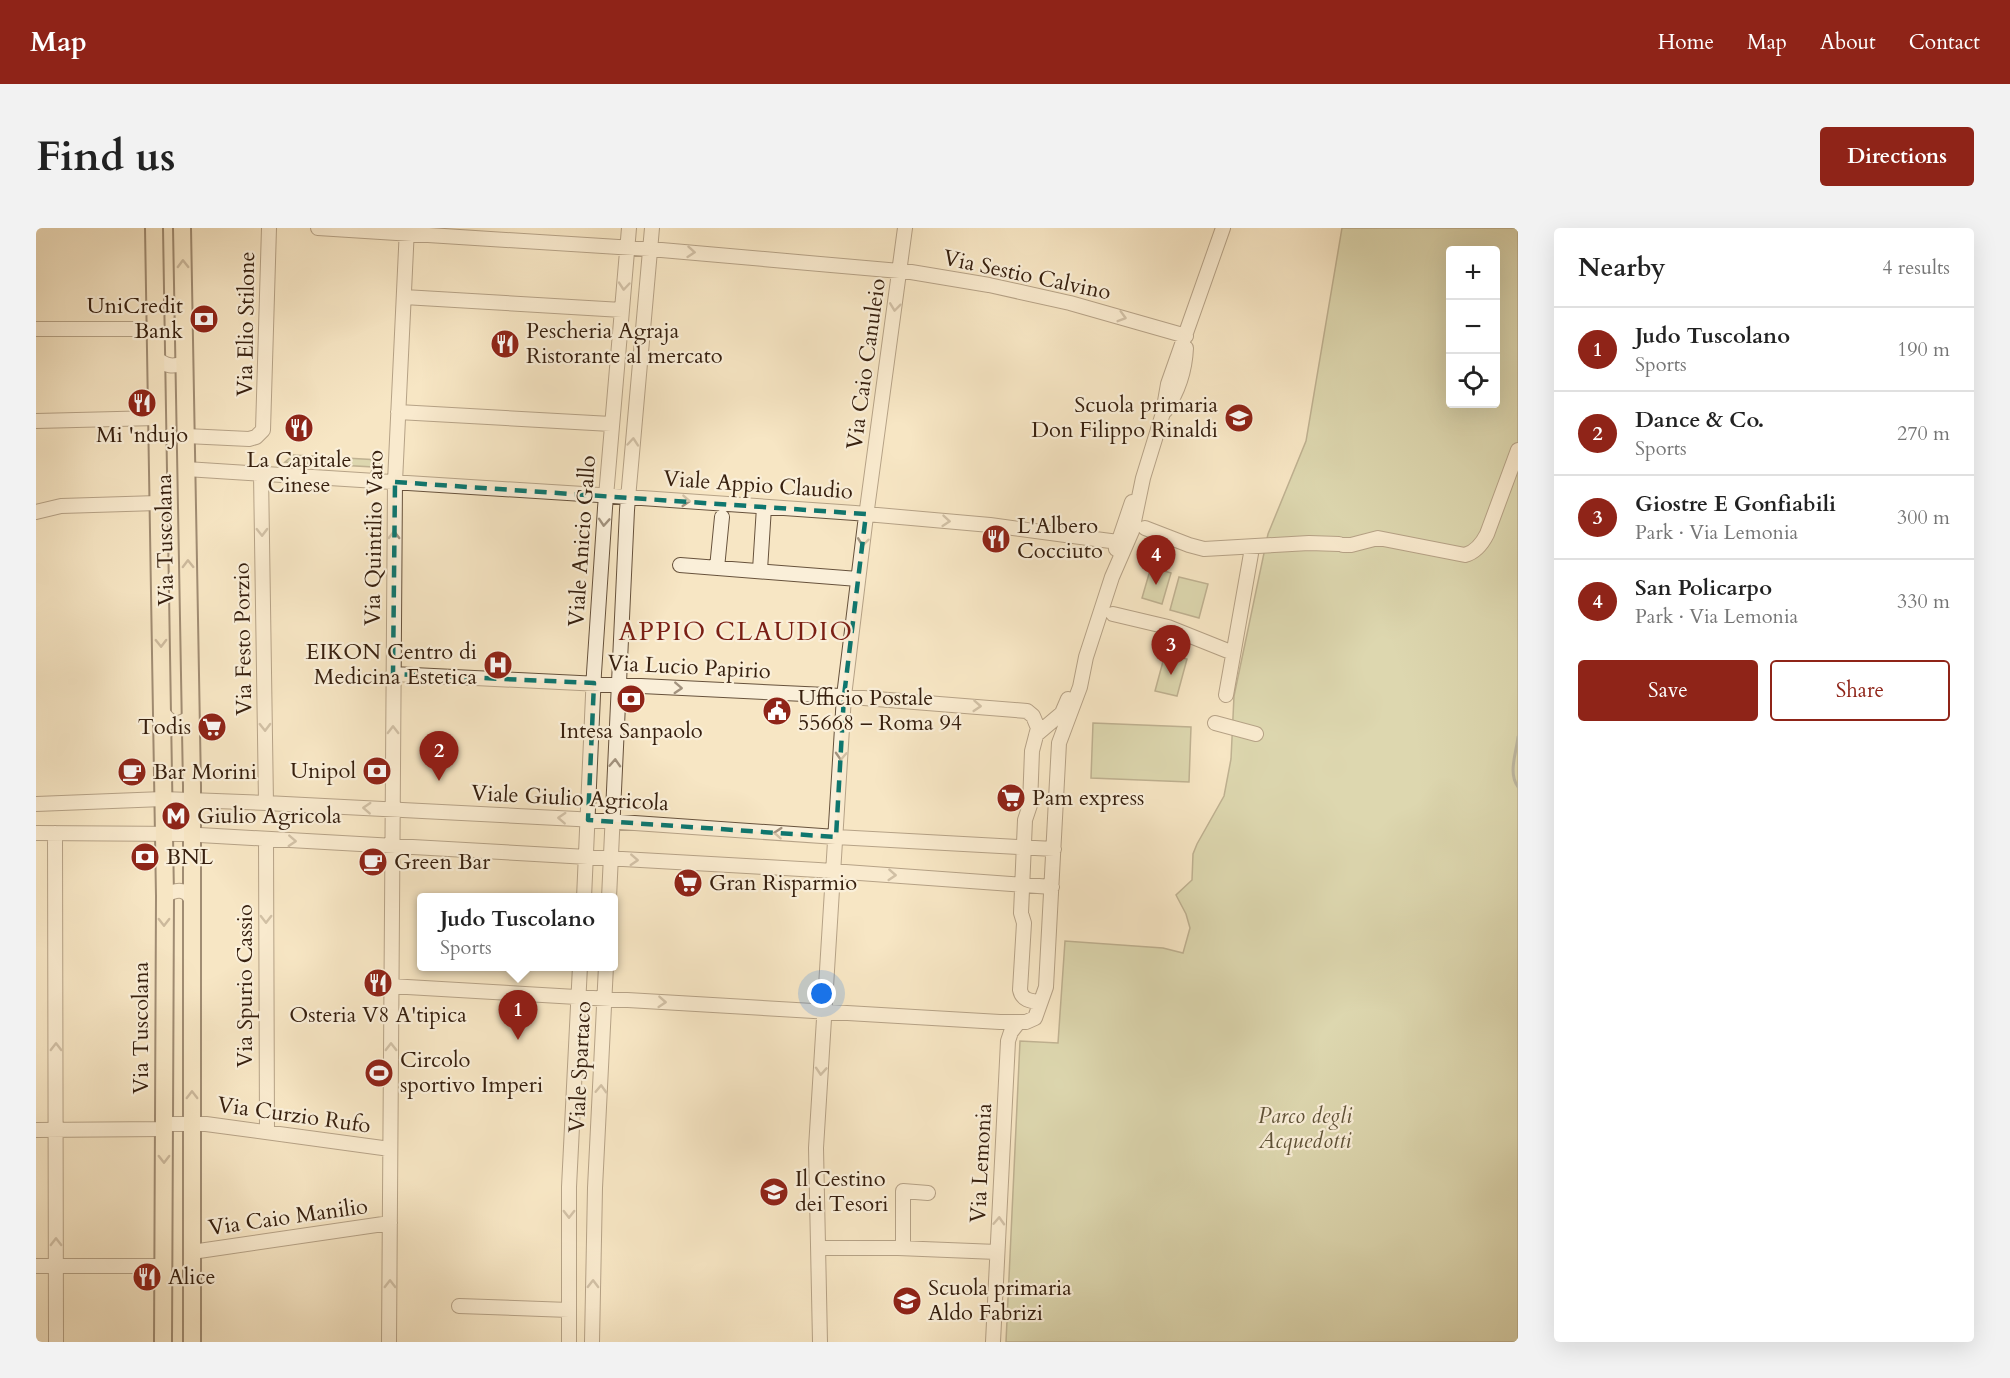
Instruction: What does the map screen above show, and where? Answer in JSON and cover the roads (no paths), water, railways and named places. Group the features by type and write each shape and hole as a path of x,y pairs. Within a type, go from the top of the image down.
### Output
{"main road":[{"name":"Via Tuscolana","path":"154,228 165,897 163,1342"},
{"name":"Via Tuscolana","path":"182,228 192,800 192,1342"}],"street":[{"name":"Via Elio Stilone","path":"186,436 253,438 260,434 264,421 269,228"},
{"name":"Via Sestio Calvino","path":"318,228 407,231 900,270 989,285 1070,303 1186,336"},
{"name":"Viale Anicio Gallo","path":"586,858 606,495 629,228"},
{"name":"Viale Anicio Gallo","path":"612,821 628,497 652,228"},
{"name":"Via Caio Canuleio","path":"820,1342 816,1148 844,696 905,228"},
{"path":"1036,735 1052,737 1059,743 1080,687 1086,657 1112,577 1133,529 1133,498 1143,478 1163,413 1174,397 1182,375 1186,356 1186,336 1223,228"},
{"path":"407,231 404,297 622,310"},
{"name":"Via Quintilio Varo","path":"389,1342 395,482 404,297"},
{"path":"36,329 155,329"},
{"path":"156,358 169,366 185,362"},
{"path":"398,412 611,424"},
{"path":"36,421 157,418"},
{"path":"1133,529 1200,548 1252,548 1309,543 1351,545 1378,538 1465,555 1473,552 1487,534 1518,450"},
{"name":"Viale Appio Claudio","path":"186,469 866,514 981,524 1118,542"},
{"name":"Via Festo Porzio","path":"261,474 266,803"},
{"path":"36,512 61,506 159,504"},
{"path":"760,570 764,507"},
{"path":"717,568 722,517"},
{"path":"1112,577 1118,542 1133,529"},
{"path":"1226,695 1252,548"},
{"path":"680,565 858,579"},
{"path":"1113,614 1168,627 1233,653"},
{"path":"1039,1002 1027,1000 1020,990 1024,923 1021,913 1025,820 1030,805 1032,751 1036,735 1064,710 1077,673 1086,657"},
{"name":"Via Lucio Papirio","path":"393,674 844,696 1025,710 1034,716 1037,722 1036,735"},
{"path":"162,711 176,724 183,723 190,717"},
{"path":"1215,723 1256,734"},
{"name":"Via Lemonia","path":"993,1342 1008,1041 1018,1023 1035,1018 1039,1002 1046,990 1059,743"},
{"path":"36,804 192,800"},
{"name":"Viale Giulio Agricola","path":"192,800 612,821 836,837 1054,849"},
{"path":"609,893 612,821"},
{"path":"36,833 192,835 834,871 1052,887"},
{"path":"55,833 56,1342"},
{"name":"Via Spurio Cassio","path":"266,840 267,1131"},
{"path":"584,893 586,858"},
{"path":"165,897 180,890 187,892 191,899"},
{"name":"Viale Spartaco","path":"569,1342 569,1186 580,971"},
{"name":"Viale Spartaco","path":"592,1342 595,1175 606,971"},
{"path":"390,986 1018,1023"},
{"name":"Via Curzio Rufo","path":"193,1125 206,1124 267,1131 390,1149"},
{"name":"Via Tuscolana","path":"164,1126 193,1125"},
{"path":"36,1130 164,1126"},
{"path":"571,1174 595,1175"},
{"path":"903,1248 903,1191 928,1193"},
{"name":"Via Caio Manilio","path":"192,1252 390,1223"},
{"path":"818,1248 903,1248 997,1252"},
{"path":"36,1266 164,1266"},
{"path":"459,1306 569,1310"}],"waterway":[{"path":"1518,737 1513,770 1518,787"}],"place":[{"name":"UniCredit Bank","path":"204,319"},
{"name":"Pescheria Agraja Ristorante al mercato","path":"505,344"},
{"name":"Mi 'ndujo","path":"142,403"},
{"name":"Scuola primaria Don Filippo Rinaldi","path":"1239,418"},
{"name":"La Capitale Cinese","path":"299,428"},
{"name":"L'Albero Cocciuto","path":"996,539"},
{"name":"San Policarpo","path":"1156,585"},
{"name":"EIKON Centro di Medicina Estetica","path":"498,665"},
{"name":"Giostre E Gonfiabili","path":"1171,675"},
{"name":"Intesa Sanpaolo","path":"631,699"},
{"name":"Ufficio Postale 55668 – Roma 94","path":"777,711"},
{"name":"Todis","path":"212,727"},
{"name":"Unipol","path":"377,771"},
{"name":"Bar Morini","path":"132,772"},
{"name":"Dance & Co.","path":"439,781"},
{"name":"Pam express","path":"1011,798"},
{"name":"Giulio Agricola","path":"176,816"},
{"name":"BNL","path":"145,857"},
{"name":"Green Bar","path":"373,862"},
{"name":"Gran Risparmio","path":"688,883"},
{"name":"Osteria V8 A'tipica","path":"378,983"},
{"name":"Judo Tuscolano","path":"518,1040"},
{"name":"Circolo sportivo Imperi","path":"379,1073"},
{"name":"Il Cestino dei Tesori","path":"774,1192"},
{"name":"Alice","path":"147,1277"},
{"name":"Scuola primaria Aldo Fabrizi","path":"907,1301"}],"district":[{"name":"APPIO CLAUDIO","path":"736,631"}],"park label":[{"name":"Parco degli Acquedotti","path":"1305,1128"}]}
